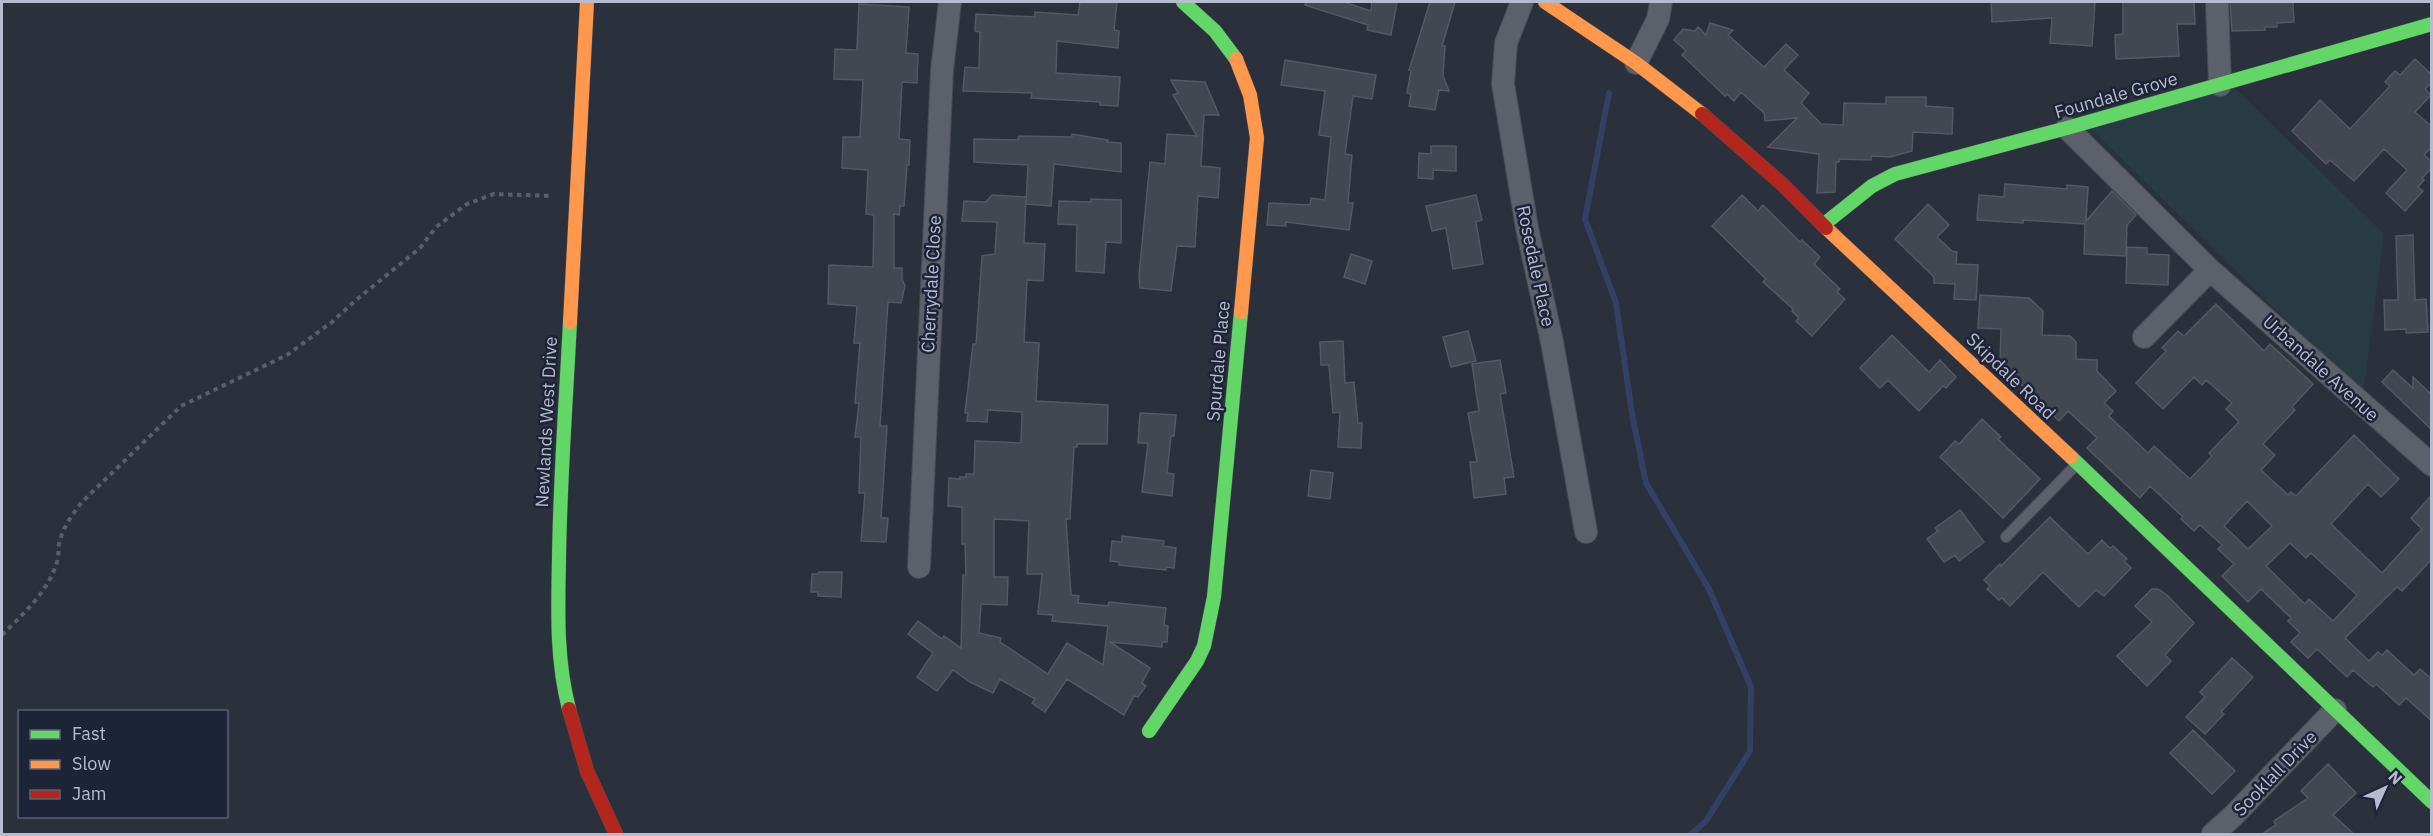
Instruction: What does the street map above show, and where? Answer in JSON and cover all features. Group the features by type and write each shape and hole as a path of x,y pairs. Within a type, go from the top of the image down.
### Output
{"street":[{"name":"Newlands West Drive","path":"587,2 560,521 558,637 564,690 575,734 591,780 616,834"},
{"name":"Cherrydale Close","path":"919,567 942,70 950,2"},
{"name":"Spurdale Place","path":"1149,731 1197,661 1204,646 1214,597 1257,138 1254,104 1244,74 1230,47 1208,20 1183,2"},
{"name":"Rosedale Place","path":"1522,2 1506,43 1503,84 1527,228 1552,342 1586,532"},
{"name":"Skipdale Road","path":"1545,2 1636,63 1721,129 1782,184 2432,802"},
{"path":"1636,63 1658,19 1661,2"},
{"path":"2217,2 2220,85"},
{"name":"Foundale Grove","path":"1823,225 1883,179 2432,24"},
{"name":"Urbandale Avenue","path":"2067,128 2210,270 2432,465"},
{"path":"2144,337 2210,270"},
{"name":"Sooklall Drive","path":"2213,834 2335,710"}],"lane":[{"path":"2006,537 2077,464"}],"path":[{"path":"2,635 33,605 47,582 57,562 59,542 69,519 81,503 181,406 287,355 332,322 420,248 436,227 467,204 494,194 575,199"}],"shaded area":[{"path":"2233,86 2384,234 2363,395 2091,129"}],"building":[{"path":"1080,2 1117,2 1114,30 1119,31 1118,48 1057,41 1056,73 1120,77 1118,106 1100,105 1100,102 1031,98 1032,93 963,91 965,67 979,68 980,32 975,31 976,14 1035,17 1035,12 1078,15"},
{"path":"1306,2 1344,2 1371,11 1372,2 1397,2 1391,35 1367,30 1368,25 1305,5"},
{"path":"1430,2 1455,2 1442,46 1445,46 1443,76 1449,91 1439,90 1435,110 1409,106 1411,94 1407,93 1411,71 1409,70"},
{"path":"1991,2 2095,2 2092,46 2050,43 2052,18 1992,22"},
{"path":"2123,2 2194,2 2195,24 2177,24 2179,56 2116,59 2115,35 2123,34"},
{"path":"2230,2 2293,2 2294,22 2277,23 2277,27 2265,27 2265,30 2232,31"},
{"path":"859,4 909,7 906,53 918,54 917,83 902,82 899,139 910,140 909,165 907,165 904,206 900,206 899,215 894,214 894,268 902,268 902,279 905,286 901,303 888,302 880,426 887,426 881,518 888,518 886,542 861,541 865,493 859,493 861,437 855,437 859,403 855,403 860,343 854,343 857,306 828,304 829,265 873,267 874,215 866,214 868,170 842,168 843,137 860,137 863,80 834,79 835,49 857,50"},
{"path":"1710,23 1733,30 1728,35 1764,67 1786,44 1798,55 1784,70 1809,93 1801,103 1821,124 1843,125 1844,103 1886,104 1886,97 1926,97 1926,106 1953,108 1952,134 1913,132 1912,151 1890,157 1871,156 1871,160 1840,159 1836,162 1835,192 1817,193 1819,154 1768,147 1797,118 1765,121 1764,113 1741,92 1734,101 1727,94 1725,96 1682,55 1686,51 1674,40 1683,29 1695,31 1698,27 1706,35"},
{"path":"2415,59 2432,75 2432,82 2425,89 2431,95 2415,112 2432,127 2432,147 2424,155 2432,162 2432,168 2422,178 2424,180 2418,187 2423,191 2405,211 2386,193 2407,170 2384,149 2354,181 2330,160 2326,164 2292,131 2320,100 2350,129 2390,86 2385,82 2395,71 2400,75"},
{"path":"1285,60 1376,75 1372,99 1353,96 1345,154 1352,155 1348,203 1353,203 1349,230 1286,222 1286,226 1267,225 1269,203 1310,205 1311,198 1325,200 1331,137 1319,135 1325,91 1281,85"},
{"path":"1171,80 1205,82 1219,115 1204,115 1201,166 1220,168 1218,198 1198,196 1195,247 1177,246 1171,291 1140,288 1139,275 1150,162 1165,164 1167,134 1197,136 1173,95 1178,93"},
{"path":"1072,134 1121,143 1121,172 1054,164 1051,206 1026,204 1028,165 974,162 974,139 1018,140 1019,136 1072,137"},
{"path":"1431,146 1456,146 1456,171 1433,170 1433,179 1418,178 1419,153 1431,154"},
{"path":"2005,184 2067,189 2067,185 2088,187 2086,221 2112,191 2136,215 2127,225 2126,256 2084,254 2085,224 1977,220 1979,195 2004,197"},
{"path":"992,195 1026,197 1024,243 1045,244 1043,281 1027,280 1024,342 1039,343 1036,401 1108,405 1107,444 1077,444 1077,447 1074,447 1070,519 1066,519 1071,595 1079,596 1078,603 1108,606 1109,602 1166,608 1164,625 1168,626 1167,642 1162,642 1162,647 1110,642 1150,668 1142,683 1146,686 1138,697 1134,696 1124,715 1067,679 1045,712 1032,703 1035,699 1000,679 993,693 970,682 953,670 937,691 917,677 933,653 908,634 918,621 942,639 944,636 961,648 963,575 966,575 965,544 962,544 962,507 948,506 949,478 960,479 960,477 966,477 966,474 974,474 975,441 1021,443 1022,412 988,410 987,422 967,421 968,413 965,413 973,344 976,344 982,256 995,254 997,222 962,221 964,201 986,202","holes":["994,519 1029,521 1027,574 1042,574 1038,614 1053,615 1052,621 1108,626 1103,665 1067,643 1048,674 1000,642 1001,638 979,633 981,604 1007,605 1008,577 994,577"]},
{"path":"1476,195 1482,220 1476,222 1483,264 1453,269 1446,228 1432,231 1426,206"},
{"path":"1742,195 1758,211 1763,205 1800,242 1802,240 1820,257 1814,264 1840,289 1837,292 1845,299 1812,336 1796,321 1799,318 1792,311 1793,309 1763,282 1766,279 1712,226"},
{"path":"1091,199 1121,200 1121,243 1106,242 1104,273 1076,271 1077,225 1058,224 1059,201 1091,202"},
{"path":"1928,204 1949,225 1937,237 1952,251 1957,252 1956,264 1978,265 1976,300 1954,299 1955,284 1934,283 1934,277 1895,239"},
{"path":"2413,235 2415,300 2426,299 2428,332 2406,333 2406,329 2385,330 2384,300 2398,300 2396,236"},
{"path":"2127,247 2147,248 2147,254 2169,255 2168,285 2126,283"},
{"path":"1351,254 1372,261 1365,284 1344,277"},
{"path":"1980,295 2029,298 2043,311 2042,335 2070,336 2076,342 2076,359 2097,360 2097,371 2116,391 2104,403 2113,411 2109,416 2148,453 2154,446 2190,479 2212,456 2209,453 2239,422 2226,409 2232,403 2206,380 2202,385 2194,377 2163,409 2136,383 2166,351 2162,348 2178,331 2184,336 2216,304 2264,351 2270,344 2313,384 2292,407 2295,410 2263,444 2275,455 2261,470 2288,495 2291,492 2296,496 2354,435 2399,479 2381,497 2368,484 2331,524 2382,573 2422,529 2411,518 2432,495 2432,559 2402,591 2397,587 2345,638 2369,661 2378,652 2382,655 2387,650 2414,675 2420,669 2432,679 2432,721 2406,698 2399,705 2376,684 2373,687 2353,670 2347,677 2317,649 2308,658 2291,642 2300,633 2288,621 2291,618 2261,589 2248,602 2222,576 2234,564 2218,549 2222,545 2200,525 2194,531 2181,519 2183,517 2150,486 2140,498 2087,448 2097,438 2068,411 2059,421 2000,364 2001,329 1978,328","holes":["2247,501 2272,526 2248,549 2224,526","2290,543 2306,558 2311,553 2357,595 2333,621 2309,599 2305,604 2266,566"]},
{"path":"1468,331 1476,361 1451,367 1443,337"},
{"path":"1892,335 1929,372 1940,360 1956,377 1946,388 1943,386 1919,411 1888,380 1880,388 1860,368"},
{"path":"1343,341 1345,383 1354,382 1358,423 1362,423 1361,448 1338,447 1340,412 1333,413 1329,365 1321,365 1320,342"},
{"path":"1500,360 1506,393 1500,394 1514,477 1504,478 1506,494 1474,498 1470,462 1477,462 1468,413 1479,411 1472,364"},
{"path":"2393,370 2413,388 2413,377 2432,395 2432,430 2382,382"},
{"path":"1140,413 1176,415 1167,473 1174,474 1172,496 1142,492 1148,443 1138,443"},
{"path":"1982,419 2001,437 1998,439 2040,479 2003,518 1940,457 1955,441 1959,444"},
{"path":"1311,470 1333,473 1330,499 1308,496"},
{"path":"1960,510 1984,542 1959,561 1955,555 1944,562 1927,539 1938,531 1935,528"},
{"path":"2050,517 2088,554 2102,540 2110,548 2113,546 2127,559 2124,561 2131,568 2104,596 2096,590 2079,607 2043,572 2010,606 1987,589 1990,586 1984,580"},
{"path":"1122,536 1164,541 1163,546 1176,548 1174,568 1166,567 1166,570 1119,565 1119,562 1110,561 1112,541 1122,542"},
{"path":"842,572 841,597 818,596 818,592 811,592 812,574"},
{"path":"2152,589 2158,589 2167,595 2194,623 2165,655 2171,661 2147,686 2117,656 2152,622 2135,606"},
{"path":"2232,658 2253,677 2221,712 2224,714 2205,734 2186,717 2205,697 2200,692"},
{"path":"2193,730 2235,771 2212,794 2170,753"},
{"path":"2328,764 2356,793 2333,815 2354,834 2262,834 2276,825 2274,821 2308,798 2301,791"}],"waterway":[{"path":"1609,93 1585,219 1616,303 1632,414 1646,483 1709,589 1751,687 1750,751 1706,821 1691,834"}],"traffic: fast":[{"path":"1183,2 1215,31 1236,59"},
{"path":"1823,225 1872,186 1895,174 2067,128 2432,24"},
{"path":"1149,731 1197,661 1204,646 1214,597 1241,312"},
{"path":"569,709 560,653 558,596 570,322"},
{"path":"2071,457 2432,802"}],"traffic: slow":[{"path":"570,322 587,2"},
{"path":"1545,2 1636,63 1702,114"},
{"path":"1236,59 1250,95 1257,138 1241,312"},
{"path":"1826,228 2071,457"}],"traffic: jam":[{"path":"1702,114 1782,184 1826,228"},
{"path":"569,709 587,771 616,834"}]}
